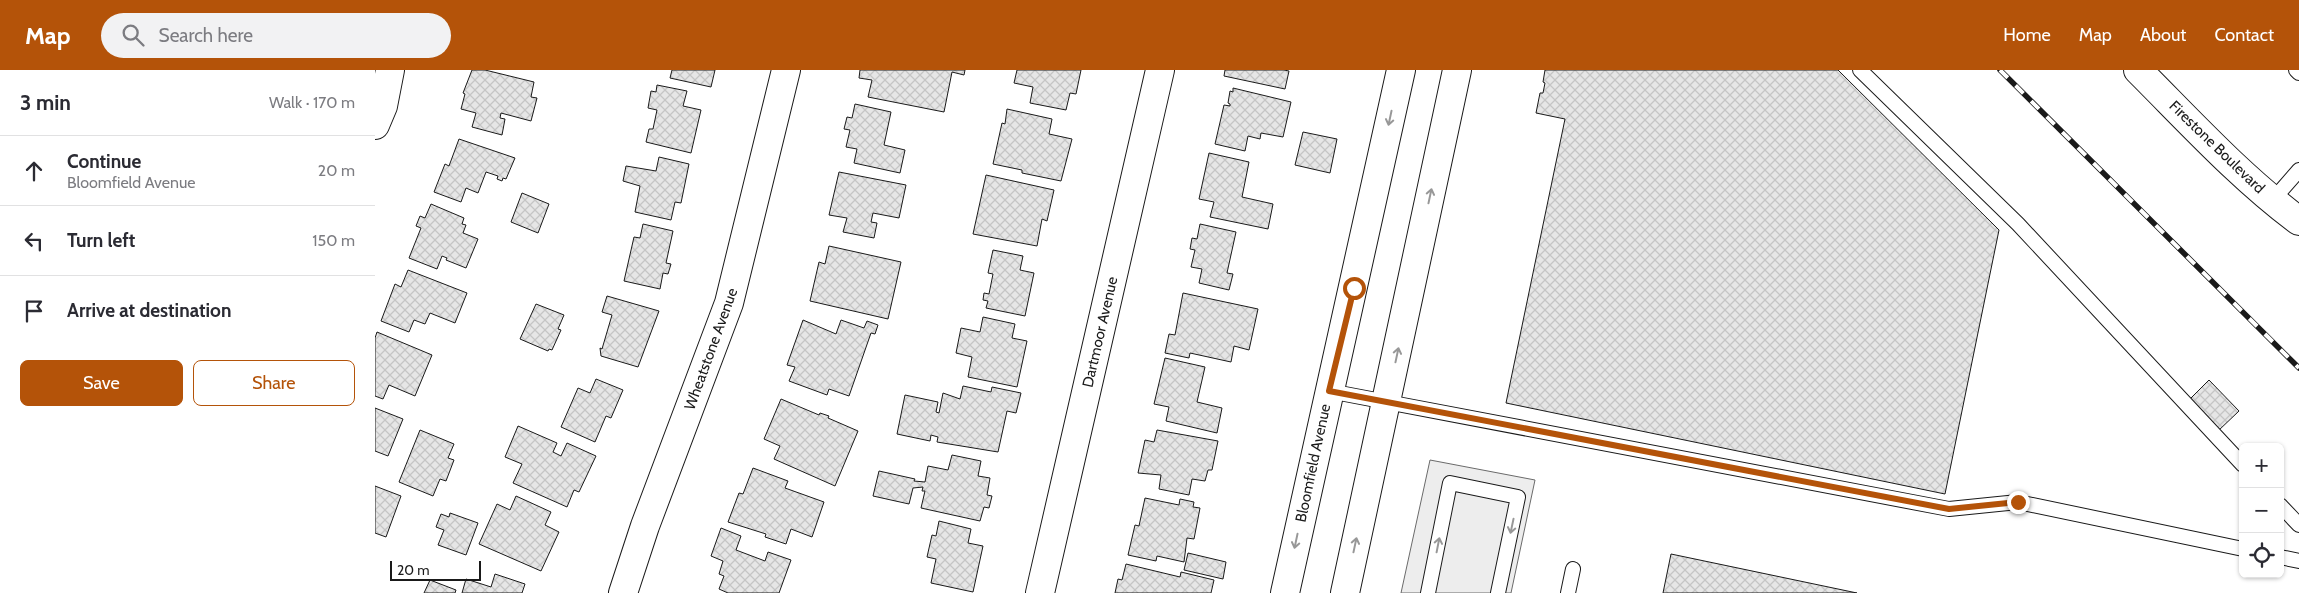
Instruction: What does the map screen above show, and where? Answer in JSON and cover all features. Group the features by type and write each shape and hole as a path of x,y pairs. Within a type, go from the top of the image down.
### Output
{"street":[{"path":"375,125 383,106 390,70"},
{"name":"Wheatstone Avenue","path":"623,593 645,526 729,304 786,70"},
{"name":"Dartmoor Avenue","path":"1040,593 1160,70"},
{"name":"Bloomfield Avenue","path":"1285,593 1401,70"},
{"path":"1345,593 1457,70"},
{"name":"Firestone Boulevard","path":"2138,70 2233,165 2299,221"}],"lane":[{"path":"1860,70 2018,224 2239,461"},
{"path":"2296,70 2299,73"},
{"path":"2272,200 2299,170"},
{"path":"1329,391 1949,509 2018,502 2239,548"},
{"path":"1428,593 1450,483 1518,497 1498,593"},
{"path":"2284,509 2299,525"},
{"path":"2284,558 2299,561"},
{"path":"1568,593 1573,568"}],"shaded area":[{"path":"1430,460 1535,480 1511,593 1401,593"}],"building":[{"path":"472,70 485,70 534,82 531,97 537,98 531,121 501,113 500,118 505,119 502,135 472,127 476,113 461,109 465,94 463,93"},
{"path":"672,70 715,70 711,87 670,78"},
{"path":"860,70 965,70 964,75 952,72 944,112 868,97 872,80 859,78"},
{"path":"1017,70 1081,70 1076,94 1070,93 1066,110 1030,103 1033,87 1014,83"},
{"path":"1225,70 1289,71 1285,89 1224,76"},
{"path":"1545,70 1838,70 1999,230 1945,494 1506,403 1565,119 1536,113 1540,93 1543,93"},
{"path":"657,85 687,91 683,106 701,110 691,153 646,142 649,129 653,129 657,110 648,108 651,91 656,92"},
{"path":"1233,88 1291,102 1283,137 1261,133 1260,139 1248,136 1245,151 1215,144 1224,105 1230,106 1228,103 1230,91 1233,92"},
{"path":"855,104 891,112 884,145 905,150 900,173 854,163 857,149 846,147 850,130 844,129 847,117 852,118"},
{"path":"1007,109 1052,119 1049,134 1072,139 1061,181 1022,173 1022,170 993,164 1002,123 1005,124"},
{"path":"1303,132 1337,139 1330,173 1295,165"},
{"path":"459,139 515,158 506,179 503,178 502,181 497,179 498,176 486,172 478,193 466,188 461,202 434,192 445,164 449,166"},
{"path":"1209,153 1249,162 1242,197 1273,204 1268,229 1210,217 1214,202 1199,199"},
{"path":"659,157 689,164 681,203 675,202 671,220 635,212 640,186 623,181 626,166 656,171"},
{"path":"839,172 906,185 899,218 873,213 871,222 877,223 874,238 843,232 847,218 829,215"},
{"path":"986,175 1054,190 1047,221 1042,219 1037,246 973,234"},
{"path":"522,193 549,204 538,233 511,222"},
{"path":"431,204 464,218 462,224 466,225 463,233 478,239 466,268 446,260 447,258 442,256 437,269 409,258 421,228 416,226 420,216 425,218"},
{"path":"643,224 673,231 666,263 671,264 668,274 663,273 660,289 624,281 634,237 640,238"},
{"path":"1200,224 1236,232 1227,273 1233,274 1229,290 1199,283 1202,269 1191,267 1195,250 1190,249 1192,238 1197,239"},
{"path":"829,246 901,262 888,319 810,301 819,262 825,264"},
{"path":"993,250 1023,256 1020,270 1034,273 1025,316 986,308 988,301 983,300 984,293 989,294 993,274 988,273"},
{"path":"408,270 467,293 455,323 430,313 425,324 414,320 409,332 381,321 395,284 401,287"},
{"path":"1183,293 1258,309 1249,350 1234,346 1231,362 1190,353 1189,358 1165,353 1169,334 1175,335"},
{"path":"607,296 659,311 638,367 601,356 600,348 602,349 612,315 602,312"},
{"path":"536,304 564,315 558,329 561,330 552,350 549,349 548,351 520,339"},
{"path":"983,317 1015,324 1012,338 1027,341 1017,387 968,377 972,357 956,353 961,328 980,332"},
{"path":"803,320 836,334 841,320 864,328 867,321 878,325 875,334 871,333 849,396 829,389 827,395 789,381 795,367 787,365"},
{"path":"377,332 432,355 415,396 389,385 383,399 375,396 375,338"},
{"path":"1165,358 1205,367 1197,402 1222,408 1217,433 1166,421 1169,407 1154,404"},
{"path":"596,379 623,390 611,418 606,416 595,442 561,427 578,388 590,393"},
{"path":"2209,380 2239,411 2218,431 2188,401"},
{"path":"963,386 991,392 992,387 1021,393 1016,413 1007,411 998,452 937,442 938,437 931,435 930,441 897,434 905,395 938,402 936,412 939,413 943,393 960,399"},
{"path":"781,399 819,415 820,413 829,416 828,418 858,431 835,486 774,459 780,446 764,439"},
{"path":"375,408 403,419 388,456 375,451"},
{"path":"518,426 557,443 553,452 561,456 567,443 596,456 579,492 574,490 567,507 513,483 522,464 505,457"},
{"path":"420,430 454,444 448,458 454,460 446,481 440,479 433,496 399,482"},
{"path":"1157,430 1218,441 1212,470 1208,470 1205,481 1192,479 1189,495 1159,489 1161,475 1138,473 1145,440 1154,442"},
{"path":"952,455 981,461 978,476 990,478 987,495 992,496 989,508 984,507 980,521 921,508 925,491 922,491 923,487 913,488 909,504 873,496 879,471 915,479 914,481 925,482 928,466 948,470"},
{"path":"753,468 788,481 785,488 824,502 812,537 791,529 786,544 765,537 766,534 728,522 739,493 743,494"},
{"path":"375,486 401,496 386,537 375,533"},
{"path":"516,496 551,512 545,525 559,532 541,571 479,544 497,504 510,510"},
{"path":"1145,498 1179,505 1180,499 1194,502 1193,507 1200,508 1194,539 1187,538 1184,562 1157,556 1156,561 1128,555 1135,525 1139,526"},
{"path":"450,513 478,523 466,555 438,545 444,530 436,527 441,514 449,517"},
{"path":"939,521 971,529 968,543 983,546 973,592 931,583 936,559 927,557 932,535 936,536"},
{"path":"721,528 741,536 736,550 765,561 768,552 791,560 779,593 728,593 719,589 724,576 719,574 723,561 711,556"},
{"path":"1188,553 1226,562 1223,579 1184,570"},
{"path":"1671,554 1857,593 1663,593"},
{"path":"1126,564 1180,577 1181,572 1214,580 1211,593 1115,593 1118,579 1122,580"},
{"path":"495,574 525,584 522,593 462,593 466,579 491,587"},
{"path":"430,580 456,590 455,593 424,593"}],"railway":[{"path":"2000,70 2299,368"}],"route":[{"path":"1354,288 1329,391 1949,509 2018,502"}]}
